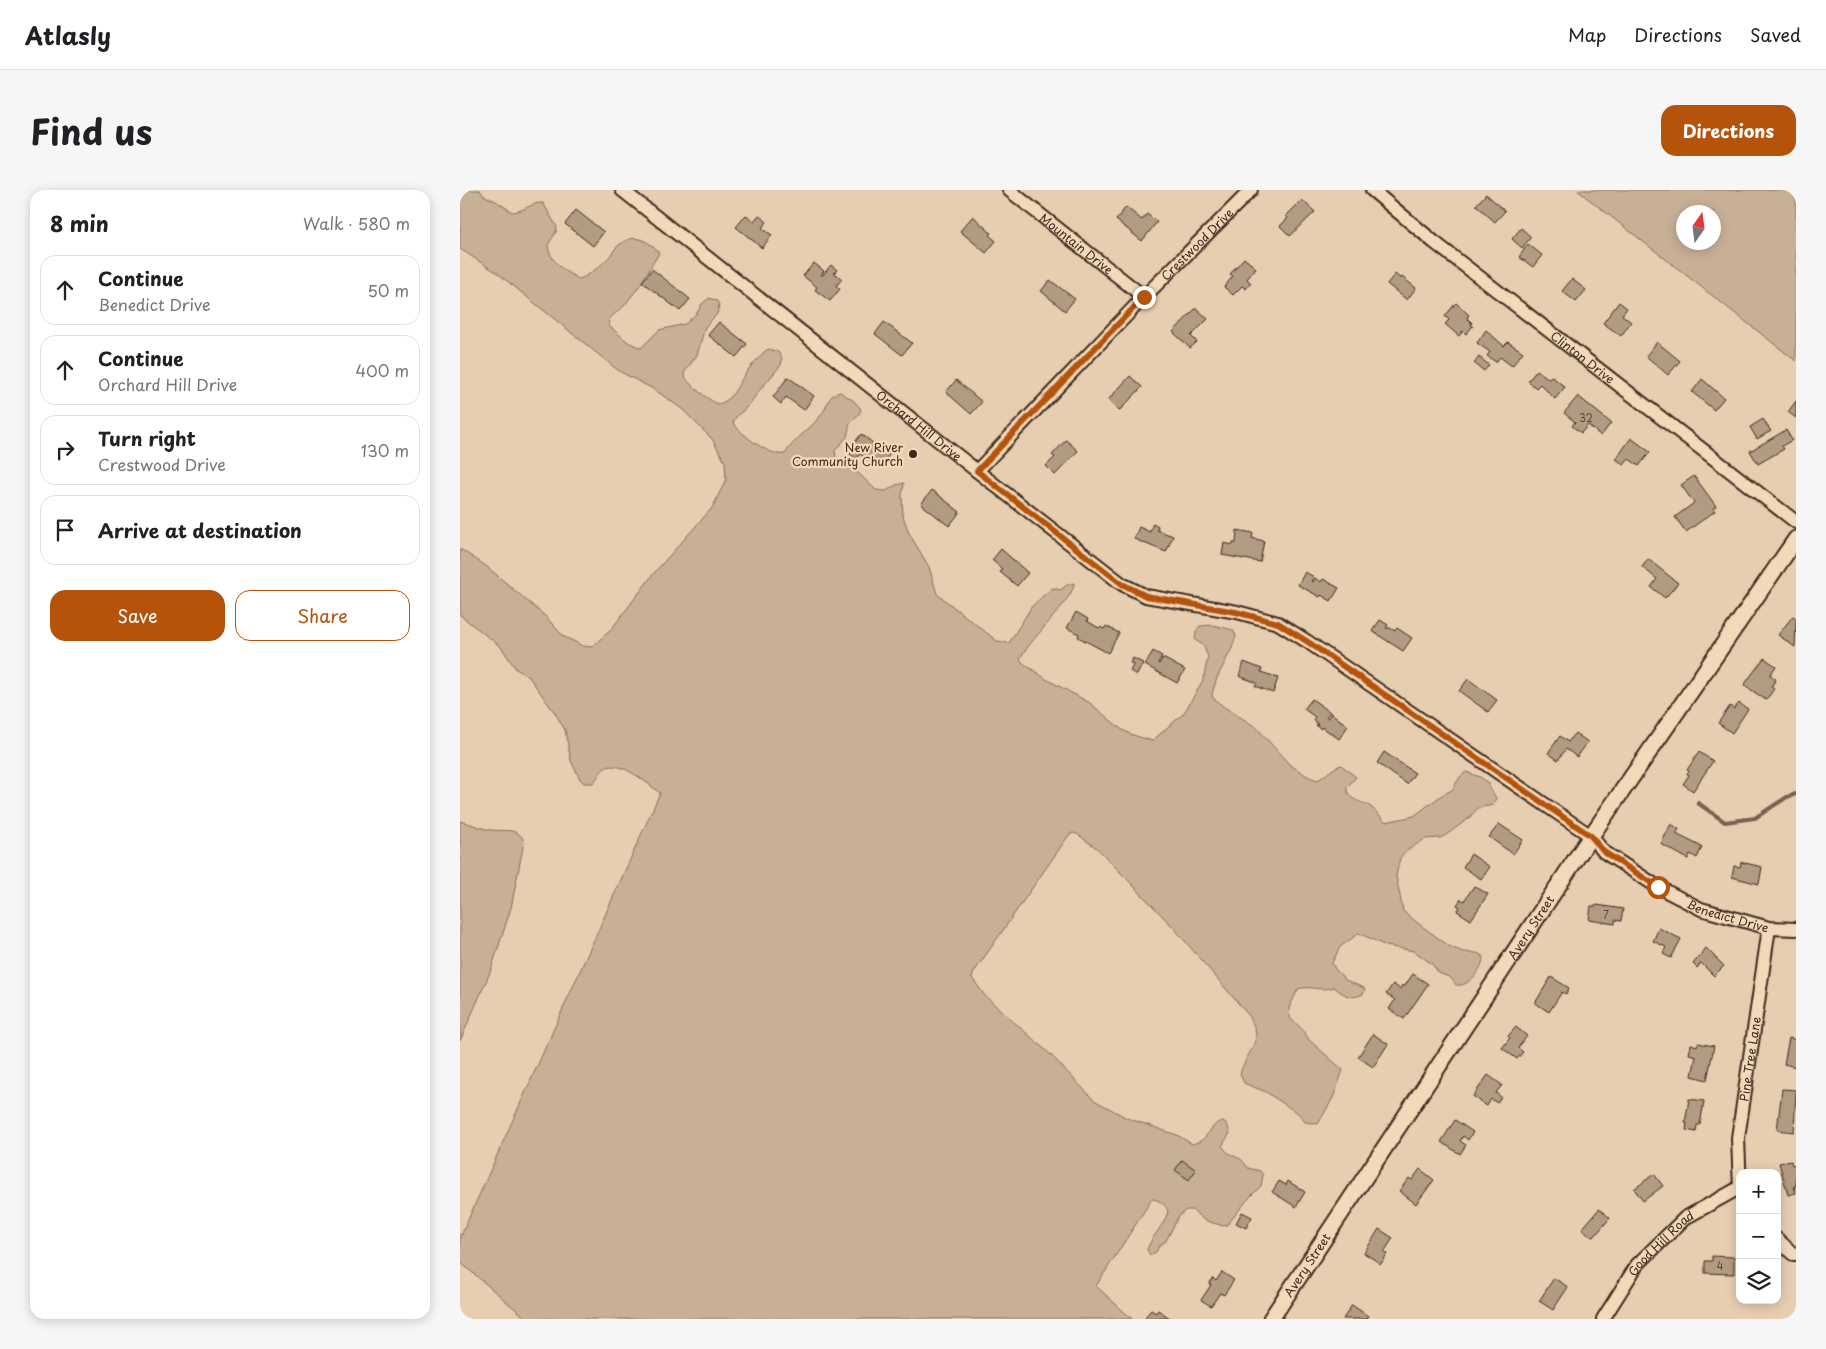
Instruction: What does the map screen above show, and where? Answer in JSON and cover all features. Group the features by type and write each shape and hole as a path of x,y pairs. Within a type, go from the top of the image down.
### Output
{"main road":[{"name":"Avery Street","path":"1271,1319 1591,836 1796,539"}],"street":[{"name":"Orchard Hill Drive","path":"622,190 1122,584 1146,596 1236,612 1278,623 1591,836"},
{"name":"Mountain Drive","path":"1009,190 1144,297"},
{"name":"Crestwood Drive","path":"977,471 1144,297 1251,190"},
{"name":"Clinton Drive","path":"1372,190 1450,254 1796,522"},
{"name":"Benedict Drive","path":"1591,836 1604,852 1658,887 1701,909 1769,928 1796,929"},
{"name":"Pine Tree Lane","path":"1739,1169 1738,1138 1769,928"},
{"name":"Good Hill Road","path":"1603,1319 1637,1265 1686,1218 1736,1191"},
{"path":"1781,1243 1793,1254 1796,1254"}],"shaded area":[{"path":"460,190 480,190 483,195 512,212 543,203 557,227 548,245 549,251 564,270 579,279 596,269 626,240 638,239 649,243 659,253 638,288 624,306 610,318 609,326 628,342 641,348 659,330 685,324 709,298 717,301 719,305 717,314 705,327 697,355 684,373 692,385 717,404 722,403 731,396 748,370 765,351 769,349 778,352 782,358 781,365 749,405 736,417 733,423 749,439 764,449 785,454 819,418 830,398 836,393 840,392 854,401 861,409 859,414 850,423 847,437 835,450 836,458 840,463 856,471 876,490 886,491 904,483 902,495 903,516 909,533 929,567 937,594 997,641 1009,643 1032,606 1051,589 1060,590 1074,583 1072,590 1060,609 1032,641 1020,659 1046,679 1090,703 1121,729 1152,741 1184,713 1203,680 1208,657 1203,645 1195,640 1196,631 1200,626 1213,625 1233,630 1236,636 1217,678 1212,694 1213,698 1256,727 1289,764 1309,777 1318,780 1341,765 1356,777 1347,787 1349,795 1371,807 1386,822 1414,816 1442,795 1452,790 1460,777 1466,772 1480,777 1489,783 1489,787 1496,798 1493,805 1478,808 1468,819 1446,835 1440,838 1425,839 1406,851 1400,858 1396,876 1403,911 1449,946 1463,952 1477,953 1483,956 1481,966 1475,976 1466,983 1456,985 1451,978 1439,973 1432,964 1414,951 1386,946 1359,933 1340,947 1332,963 1335,969 1347,981 1364,988 1363,994 1351,997 1334,987 1298,989 1289,1008 1290,1018 1303,1030 1309,1040 1343,1070 1333,1098 1318,1124 1305,1122 1299,1114 1266,1092 1244,1083 1240,1074 1254,1045 1256,1036 1250,1017 1173,927 1098,849 1077,834 1069,835 974,972 972,978 985,996 1051,1055 1094,1100 1127,1118 1177,1135 1192,1144 1202,1140 1215,1125 1223,1121 1227,1124 1230,1133 1222,1146 1228,1153 1242,1160 1248,1168 1260,1171 1263,1175 1261,1186 1227,1225 1223,1226 1204,1220 1192,1210 1186,1210 1178,1217 1166,1241 1159,1246 1156,1252 1150,1255 1147,1250 1149,1245 1168,1211 1157,1200 1152,1199 1096,1286 1132,1319 527,1319 460,1262 460,1234 462,1235 660,793 634,774 618,767 611,766 605,768 593,783 584,783 580,779 571,761 565,730 529,677 516,669 501,647 460,615 460,549 486,566 546,617 563,636 583,646 591,647 610,631 654,573 712,508 726,480 725,462 712,439 682,409 655,390 619,371 496,272 460,249"},
{"path":"1577,190 1796,190 1796,361"},
{"path":"460,821 491,830 514,831 522,837 524,842 511,908 491,970 460,1041"}],"building":[{"path":"1486,194 1505,211 1495,222 1476,205"},
{"path":"1302,200 1315,212 1290,236 1280,226 1288,218 1286,216"},
{"path":"1126,207 1142,220 1147,214 1157,222 1142,241 1116,220"},
{"path":"576,210 604,232 593,246 565,224"},
{"path":"746,215 754,221 759,215 767,222 762,228 772,235 762,248 736,227"},
{"path":"973,216 991,233 989,235 996,241 986,253 960,231"},
{"path":"1521,228 1531,237 1522,248 1512,239"},
{"path":"1528,244 1542,255 1533,267 1519,257"},
{"path":"1244,258 1256,268 1247,279 1251,283 1246,289 1242,286 1233,295 1224,287 1233,276 1230,274"},
{"path":"814,263 824,271 821,275 831,265 837,270 834,273 842,279 836,286 840,289 830,301 815,290 817,287 803,276"},
{"path":"652,269 690,299 680,311 642,282"},
{"path":"1395,274 1416,288 1407,300 1387,284"},
{"path":"1572,279 1586,290 1576,302 1562,291"},
{"path":"1050,280 1075,299 1065,311 1041,291"},
{"path":"1619,302 1627,308 1622,315 1631,322 1621,336 1603,323"},
{"path":"1456,303 1469,315 1467,318 1473,326 1466,334 1463,331 1459,336 1445,324 1449,320 1445,316"},
{"path":"1196,308 1208,319 1191,336 1197,342 1190,348 1173,332"},
{"path":"719,322 747,344 736,357 708,335"},
{"path":"884,322 912,343 902,355 875,334"},
{"path":"1486,330 1504,346 1508,342 1523,352 1512,366 1500,357 1496,362 1487,356 1490,352 1477,343"},
{"path":"1657,342 1680,361 1668,375 1646,356"},
{"path":"1479,357 1489,365 1484,371 1474,363"},
{"path":"1537,370 1549,379 1551,376 1565,387 1555,399 1540,384 1536,388 1528,381"},
{"path":"1130,376 1142,387 1119,411 1108,400"},
{"path":"788,377 814,396 804,410 786,397 781,404 773,397"},
{"path":"1702,379 1724,398 1714,410 1692,392"},
{"path":"956,380 982,402 971,414 946,392"},
{"path":"1578,396 1611,423 1601,436 1588,425 1581,433 1572,426 1575,422 1564,413"},
{"path":"1796,401 1796,418 1788,412"},
{"path":"1763,419 1771,431 1757,439 1750,427"},
{"path":"1786,430 1792,440 1782,446 1784,449 1758,464 1750,451"},
{"path":"861,434 889,455 879,468 860,454 856,459 848,452"},
{"path":"1631,438 1650,452 1639,466 1629,459 1624,465 1616,459"},
{"path":"1066,440 1078,451 1055,475 1046,466 1055,457 1052,455"},
{"path":"1694,476 1716,506 1713,508 1715,511 1686,532 1675,517 1694,503 1681,485"},
{"path":"932,490 960,512 949,526 921,504"},
{"path":"1153,523 1158,526 1157,530 1173,536 1166,552 1134,539 1139,527 1150,532"},
{"path":"1237,530 1253,533 1252,538 1264,541 1260,562 1222,555 1224,543 1233,545 1233,543 1236,543"},
{"path":"1001,549 1028,573 1017,586 1000,572 1002,569 992,560"},
{"path":"1648,559 1678,583 1665,598 1651,587 1657,579 1642,567"},
{"path":"1305,572 1314,577 1311,581 1313,582 1315,578 1321,582 1323,579 1339,588 1331,601 1298,585"},
{"path":"1076,612 1099,628 1104,629 1106,626 1119,633 1108,653 1078,637 1079,634 1067,628"},
{"path":"1793,616 1796,618 1795,647 1778,635"},
{"path":"1380,620 1388,625 1386,628 1395,631 1397,628 1412,638 1403,651 1372,631"},
{"path":"1153,651 1162,656 1159,664 1163,658 1185,670 1177,683 1145,665"},
{"path":"1133,658 1143,663 1137,675 1130,671 1134,664 1130,663"},
{"path":"1764,658 1776,666 1770,675 1776,679 1771,687 1774,689 1766,700 1744,685"},
{"path":"1244,662 1262,669 1261,672 1278,678 1273,693 1255,686 1257,683 1239,676"},
{"path":"1468,679 1497,700 1488,712 1459,691"},
{"path":"1312,699 1330,712 1326,717 1328,718 1331,713 1348,726 1339,739 1316,725 1318,724 1313,720 1315,717 1304,709"},
{"path":"1739,703 1748,709 1732,733 1718,723 1730,706 1734,709"},
{"path":"1575,733 1588,742 1577,757 1566,749 1558,760 1548,753 1560,736 1568,742"},
{"path":"1384,752 1415,773 1407,784 1377,763"},
{"path":"1699,752 1713,761 1693,791 1683,784 1689,775 1687,770"},
{"path":"1499,824 1523,840 1513,854 1489,837"},
{"path":"1671,824 1679,829 1676,834 1702,847 1697,858 1690,854 1688,859 1661,844"},
{"path":"1471,854 1490,867 1481,879 1463,867"},
{"path":"1741,862 1762,867 1759,884 1732,877 1734,866 1740,867"},
{"path":"1474,886 1488,894 1471,920 1457,911 1460,907 1457,905 1461,899 1464,901"},
{"path":"1597,905 1623,909 1621,921 1615,920 1615,924 1589,920 1591,906"},
{"path":"1659,928 1681,939 1671,958 1663,954 1666,947 1653,941"},
{"path":"1706,948 1724,966 1714,976 1701,963 1697,968 1693,964"},
{"path":"1413,974 1428,984 1404,1019 1389,1009 1395,1000 1386,994 1393,984 1400,989 1402,985 1404,987"},
{"path":"1551,977 1569,988 1566,994 1562,992 1549,1012 1535,1003"},
{"path":"1516,1027 1527,1036 1518,1048 1523,1052 1517,1059 1502,1048 1510,1038 1508,1036"},
{"path":"1373,1034 1388,1044 1373,1067 1358,1057"},
{"path":"1789,1038 1796,1040 1796,1067 1784,1064"},
{"path":"1698,1043 1714,1046 1707,1080 1692,1076 1696,1056 1689,1054 1691,1044 1697,1046"},
{"path":"1488,1075 1502,1085 1496,1093 1501,1097 1497,1103 1491,1099 1487,1106 1473,1096"},
{"path":"1782,1089 1796,1090 1794,1132 1777,1130"},
{"path":"1689,1099 1704,1101 1700,1125 1697,1125 1696,1132 1686,1130 1687,1123 1685,1123"},
{"path":"1455,1120 1473,1132 1468,1140 1463,1136 1460,1141 1466,1145 1460,1154 1441,1142"},
{"path":"1182,1160 1196,1170 1189,1180 1175,1170"},
{"path":"1791,1161 1792,1165 1796,1164 1796,1186 1794,1186 1796,1193 1788,1195 1779,1163"},
{"path":"1420,1169 1434,1180 1416,1204 1399,1191 1409,1178 1412,1180"},
{"path":"1654,1174 1663,1186 1643,1201 1634,1189"},
{"path":"1279,1181 1286,1185 1288,1181 1305,1192 1296,1207 1272,1192"},
{"path":"1599,1209 1610,1218 1592,1237 1582,1229"},
{"path":"1242,1212 1252,1217 1246,1228 1236,1223"},
{"path":"1379,1229 1393,1238 1384,1252 1387,1254 1381,1264 1364,1253"},
{"path":"1712,1256 1734,1257 1734,1274 1705,1273 1705,1261 1712,1261"},
{"path":"1222,1272 1234,1280 1224,1295 1220,1293 1211,1306 1201,1300 1211,1285 1209,1284 1213,1278 1216,1281"},
{"path":"1554,1278 1568,1287 1553,1310 1539,1301"},
{"path":"1352,1305 1368,1316 1367,1319 1343,1319"},
{"path":"1151,1310 1156,1313 1158,1310 1170,1318 1147,1319 1145,1317"}],"waterway":[{"path":"1698,803 1725,822 1755,818 1787,797 1796,794"}],"place":[{"name":"New River Community Church","path":"913,454"}],"route":[{"path":"1144,297 977,471 1122,584 1146,596 1236,612 1278,623 1591,836 1604,852 1658,887"}]}
